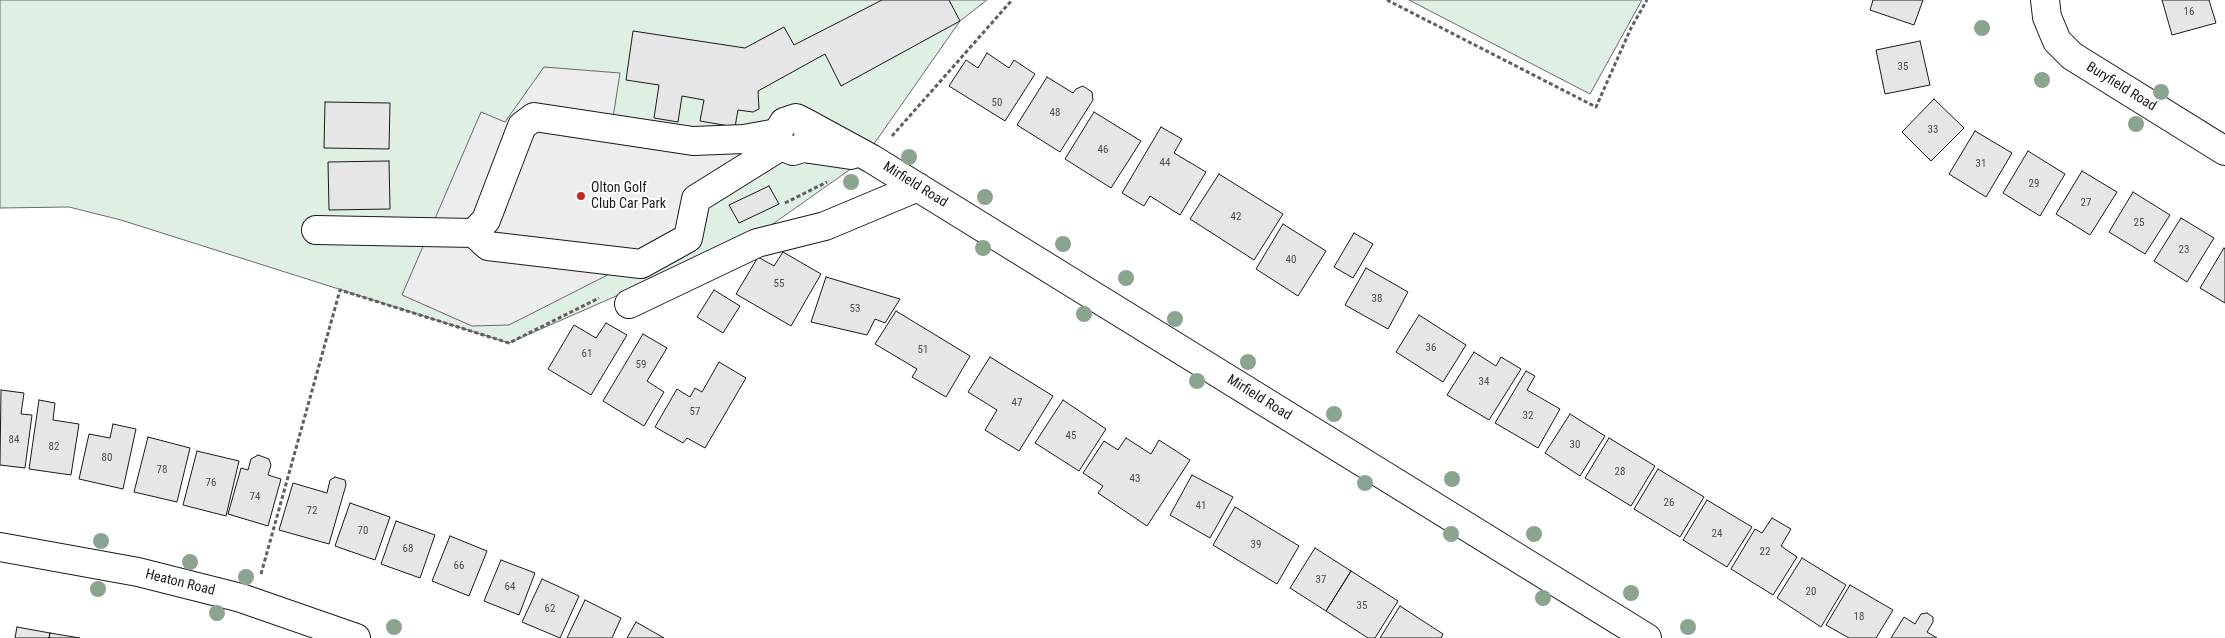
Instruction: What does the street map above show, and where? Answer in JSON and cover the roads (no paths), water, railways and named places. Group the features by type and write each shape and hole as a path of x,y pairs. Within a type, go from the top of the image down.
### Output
{"street":[{"name":"Buryfield Road","path":"2044,0 2047,17 2057,41 2072,56 2225,151"},
{"path":"474,233 486,220 522,126 534,117 693,142 792,138"},
{"name":"Mirfield Road","path":"792,138 872,159 1647,638"},
{"path":"316,230 474,233 488,246 641,264 688,238 696,199 792,138"},
{"path":"618,299 757,243 825,226 918,187"},
{"name":"Heaton Road","path":"0,547 138,572 253,603 356,638"}],"place":[{"name":"Olton Golf Club Car Park","path":"581,196"}]}
